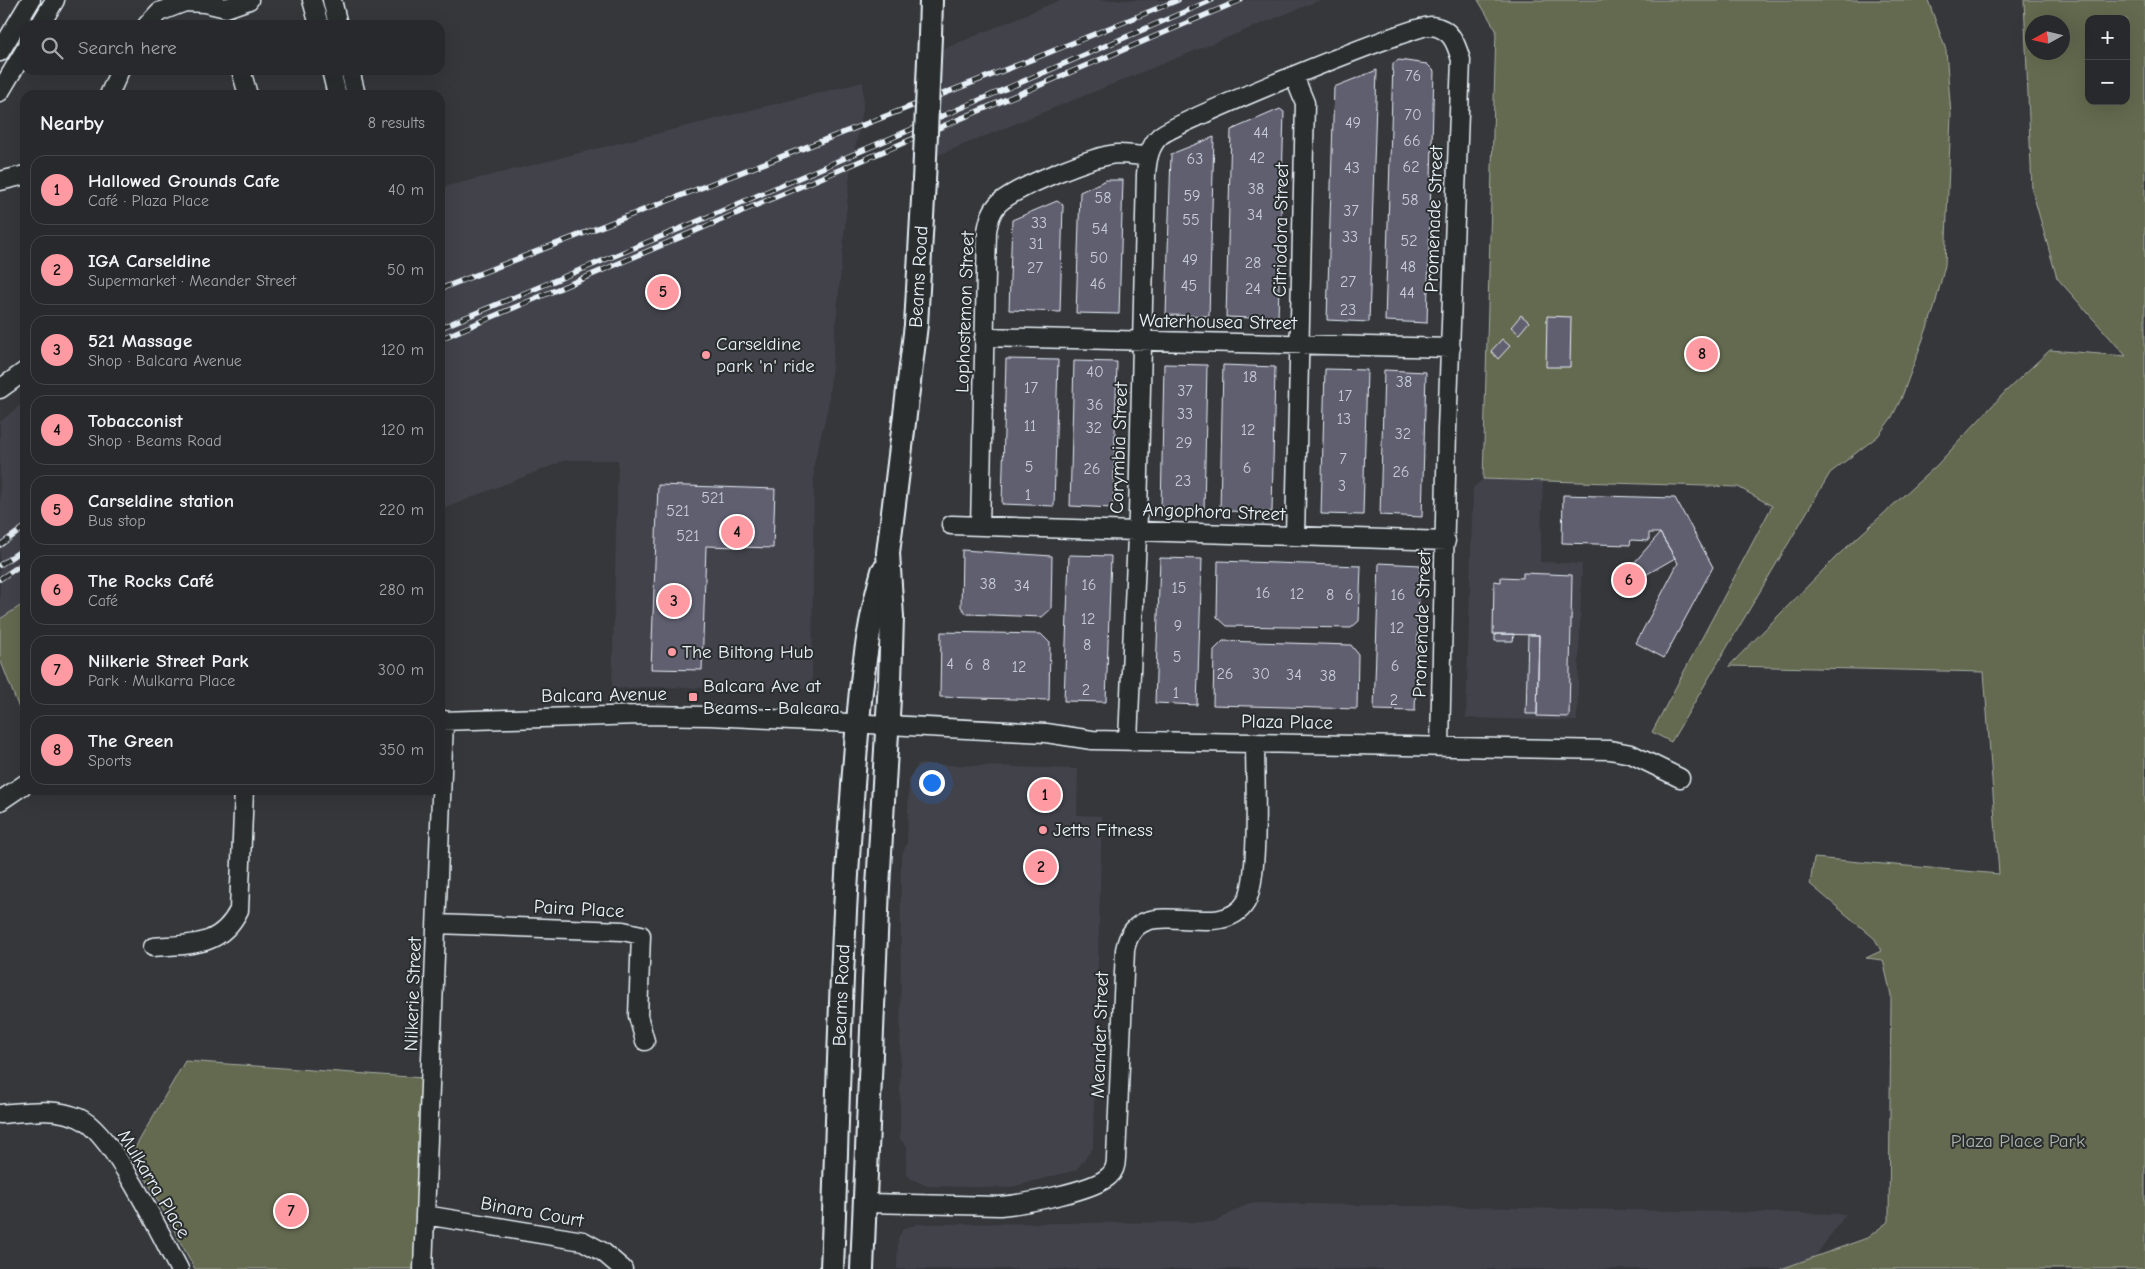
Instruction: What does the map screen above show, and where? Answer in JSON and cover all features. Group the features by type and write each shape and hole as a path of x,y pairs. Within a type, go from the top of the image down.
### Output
{"main road":[{"name":"Beams Road","path":"832,1269 846,887 858,722 871,613 888,553 916,325 931,0"},
{"name":"Beams Road","path":"862,1269 878,887 892,617 888,553"}],"street":[{"path":"0,52 31,0"},
{"path":"43,20 55,0"},
{"path":"152,20 159,12 185,1 205,3 228,17 249,0"},
{"path":"312,0 318,20"},
{"path":"332,0 337,20"},
{"name":"Promenade Street","path":"1148,156 1156,141 1168,131 1294,76 1422,27 1430,26 1444,29 1456,43 1461,60 1440,746"},
{"path":"0,92 20,58"},
{"path":"111,90 118,75"},
{"path":"242,75 247,90"},
{"path":"332,75 336,90"},
{"path":"351,75 355,90"},
{"name":"Citriodora Street","path":"1294,76 1305,103 1295,536"},
{"name":"Lophostemon Street","path":"980,526 987,231 990,216 998,204 1010,195 1106,156 1117,154 1148,156"},
{"name":"Corymbia Street","path":"1128,740 1138,531 1148,156"},
{"path":"0,181 20,176"},
{"name":"Waterhousea Street","path":"984,337 1451,348"},
{"path":"0,389 20,375"},
{"name":"Angophora Street","path":"951,525 1446,541"},
{"name":"Balcara Avenue","path":"445,720 640,714 858,722"},
{"path":"858,722 887,725"},
{"name":"Plaza Place","path":"887,725 1046,733 1092,740 1610,750 1631,754 1680,778"},
{"name":"Meander Street","path":"866,1203 1000,1206 1018,1204 1093,1185 1110,1175 1115,1167 1116,1158 1125,950 1128,937 1136,927 1147,921 1220,919 1238,911 1245,903 1253,880 1255,743"},
{"path":"0,801 20,787"},
{"path":"154,947 210,940 222,934 233,922 239,910 240,901 244,795"},
{"name":"Nilkerie Street","path":"423,1269 440,795"},
{"name":"Paira Place","path":"436,924 623,931 641,935 638,1016 645,1041"},
{"name":"Mulkarra Place","path":"0,1114 59,1112 80,1119 100,1134 116,1156 180,1269"},
{"name":"Binara Court","path":"425,1215 583,1241 603,1252 623,1269"}],"shaded area":[{"path":"1060,0 1320,0 911,166 915,61"},
{"path":"863,82 863,109 850,173 828,407 814,464 812,689 645,687 612,689 618,460 566,460 445,508 445,187"},
{"path":"20,405 20,606 0,619 0,422"},
{"path":"1483,479 1543,482 1540,562 1582,564 1577,721 1466,718 1473,488"},
{"path":"918,764 1078,769 1077,815 1102,816 1093,1148 1076,1170 1008,1188 927,1186 910,1178 906,1172 907,1146 900,1139 901,857 907,843 909,779"},
{"path":"1249,1203 1846,1214 1806,1269 897,1269 898,1238 903,1229 918,1224 1215,1222"}],"green space":[{"path":"1478,0 1928,0 1946,50 1951,115 1945,265 1934,309 1901,399 1892,417 1878,436 1830,473 1671,742 1652,732 1772,506 1738,487 1483,479 1496,30"},
{"name":"Plaza Place Park","path":"2024,0 2145,0 2145,1269 1781,1269 1867,1238 1889,1221 1891,995 1883,960 1866,958 1881,951 1875,939 1810,884 1814,858 1999,874 1984,672 1729,666 1836,557 1936,466 2005,392 2050,350 2126,356 2057,278 2032,190 2027,60 2070,60 2070,15 2025,15 2025,24"},
{"path":"20,606 20,711 0,659 0,619"},
{"path":"185,1061 423,1078 415,1269 195,1269 132,1153"}],"building":[{"path":"1399,60 1427,64 1434,71 1427,323 1385,321 1393,63"},
{"path":"1377,70 1369,322 1327,320 1334,87"},
{"path":"1280,109 1284,112 1278,319 1226,317 1231,130"},
{"path":"1214,137 1209,316 1166,315 1171,154"},
{"path":"1106,180 1123,180 1119,314 1076,313 1080,192"},
{"path":"1057,201 1063,205 1060,312 1009,310 1012,220"},
{"path":"1521,315 1529,322 1519,334 1511,327"},
{"path":"1547,316 1571,317 1570,367 1546,367"},
{"path":"1502,339 1510,346 1498,359 1491,351"},
{"path":"1006,359 1058,360 1054,506 1002,504"},
{"path":"1074,361 1117,362 1113,508 1070,506"},
{"path":"1164,364 1207,365 1204,511 1161,510"},
{"path":"1223,365 1275,367 1272,512 1220,511"},
{"path":"1325,369 1367,370 1363,515 1321,514"},
{"path":"1384,370 1426,372 1422,517 1380,515"},
{"path":"658,485 775,489 773,548 706,546 702,670 651,669"},
{"path":"1563,495 1675,498 1713,567 1664,658 1636,643 1678,563 1660,533 1649,533 1649,541 1631,540 1630,545 1562,543"},
{"path":"1660,533 1675,558 1635,581 1627,571"},
{"path":"962,550 1052,556 1051,609 1042,617 967,614 961,607"},
{"path":"1069,555 1111,556 1106,702 1064,701"},
{"path":"1160,558 1202,559 1197,705 1155,703"},
{"path":"1218,561 1361,566 1359,621 1351,628 1227,626 1217,617"},
{"path":"1379,563 1420,565 1415,711 1374,710"},
{"path":"1523,573 1572,575 1569,717 1537,716 1539,635 1493,634 1494,581 1501,582 1501,577 1523,578"},
{"path":"941,632 1041,634 1050,643 1049,700 940,697"},
{"path":"1495,634 1514,634 1513,641 1495,641"},
{"path":"1528,635 1539,635 1537,714 1526,714"},
{"path":"1223,641 1351,645 1358,654 1357,709 1213,705 1214,650"}],"railway":[{"path":"445,287 1033,59 1178,0"},
{"path":"445,326 689,225 1212,0"},
{"path":"445,337 1241,0"},
{"path":"0,545 20,531"},
{"path":"0,565 20,551"},
{"path":"0,579 20,565"}],"place":[{"name":"Carseldine station","path":"663,292"},
{"name":"The Green","path":"1702,354"},
{"name":"Carseldine park 'n' ride","path":"706,355"},
{"name":"Tobacconist","path":"737,532"},
{"name":"The Rocks Café","path":"1629,580"},
{"name":"521 Massage","path":"674,601"},
{"name":"The Biltong Hub","path":"672,652"},
{"name":"Balcara Ave at Beams - Balcara","path":"693,697"},
{"name":"Hallowed Grounds Cafe","path":"1045,795"},
{"name":"Jetts Fitness","path":"1043,830"},
{"name":"IGA Carseldine","path":"1041,867"},
{"name":"Nilkerie Street Park","path":"291,1211"}]}
